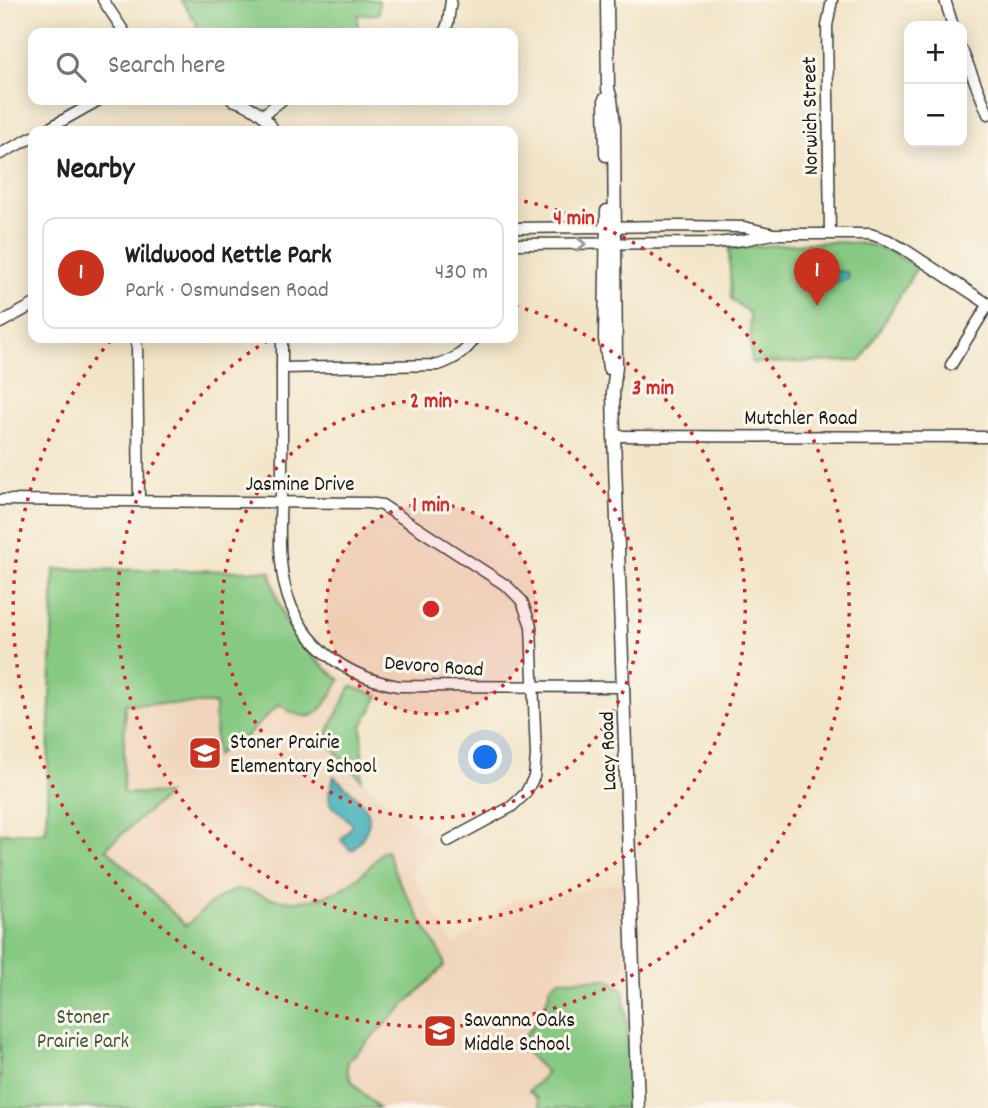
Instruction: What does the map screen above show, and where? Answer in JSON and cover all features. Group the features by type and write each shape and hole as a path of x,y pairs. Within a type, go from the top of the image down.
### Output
{"street":[{"path":"103,0 122,28"},
{"path":"446,28 451,0"},
{"name":"Lacy Road","path":"607,0 608,89 614,125 610,244 616,366 613,393 614,436 638,1108"},
{"name":"Norwich Street","path":"830,233 827,26 832,0"},
{"path":"944,0 951,21"},
{"path":"967,62 988,114"},
{"path":"53,126 90,105"},
{"path":"246,105 263,115 271,126"},
{"path":"263,115 276,105"},
{"path":"0,154 28,140"},
{"path":"692,226 692,243"},
{"path":"518,228 744,227 772,234"},
{"path":"518,244 692,243 744,240 772,234 870,234 888,240 988,305 951,365"},
{"path":"0,323 28,308"},
{"path":"136,343 139,500"},
{"name":"Devoro Road","path":"282,343 281,564 289,602 310,637 342,667 374,681 398,686 624,687"},
{"path":"282,368 438,365 448,362 471,343"},
{"name":"Mutchler Road","path":"614,436 988,437"},
{"name":"Jasmine Drive","path":"0,500 382,505 507,586 522,601 531,626 536,756 534,777 530,786 511,807 448,841"}],"shaded area":[{"path":"54,569 275,571 277,584 292,622 314,652 340,674 381,691 362,726 362,780 430,837 431,851 411,872 454,945 512,901 622,882 629,1108 257,1108 45,948"}],"green space":[{"path":"181,0 379,0 379,14 358,15 358,28 195,28 197,24"},
{"path":"826,242 874,246 917,267 861,361 751,363 750,314 731,299 729,248"},
{"name":"Stoner Prairie Park","path":"54,569 270,571 274,590 293,633 312,657 340,680 316,713 301,716 279,704 234,748 229,744 216,756 215,704 125,704 123,793 168,794 106,848 186,926 214,902 237,890 287,901 303,901 333,893 359,876 382,852 387,851 398,880 444,960 444,966 348,1061 347,1068 352,1081 379,1108 0,1108 0,833 46,832"},
{"path":"351,686 379,696 362,726 362,780 328,744 328,731"},
{"path":"609,979 623,990 627,1023 629,1108 541,1108 538,1099 529,1091 547,1073 516,1042 533,1026 550,987 558,980"}],"water":[{"path":"797,269 847,272 849,278 837,283 799,280"},
{"path":"334,776 367,810 368,826 353,850 341,840 351,823 330,804 329,793"}],"place":[{"name":"Wildwood Kettle Park","path":"817,306"},
{"name":"Stoner Prairie Elementary School","path":"205,753"},
{"name":"Savanna Oaks Middle School","path":"440,1031"}]}
